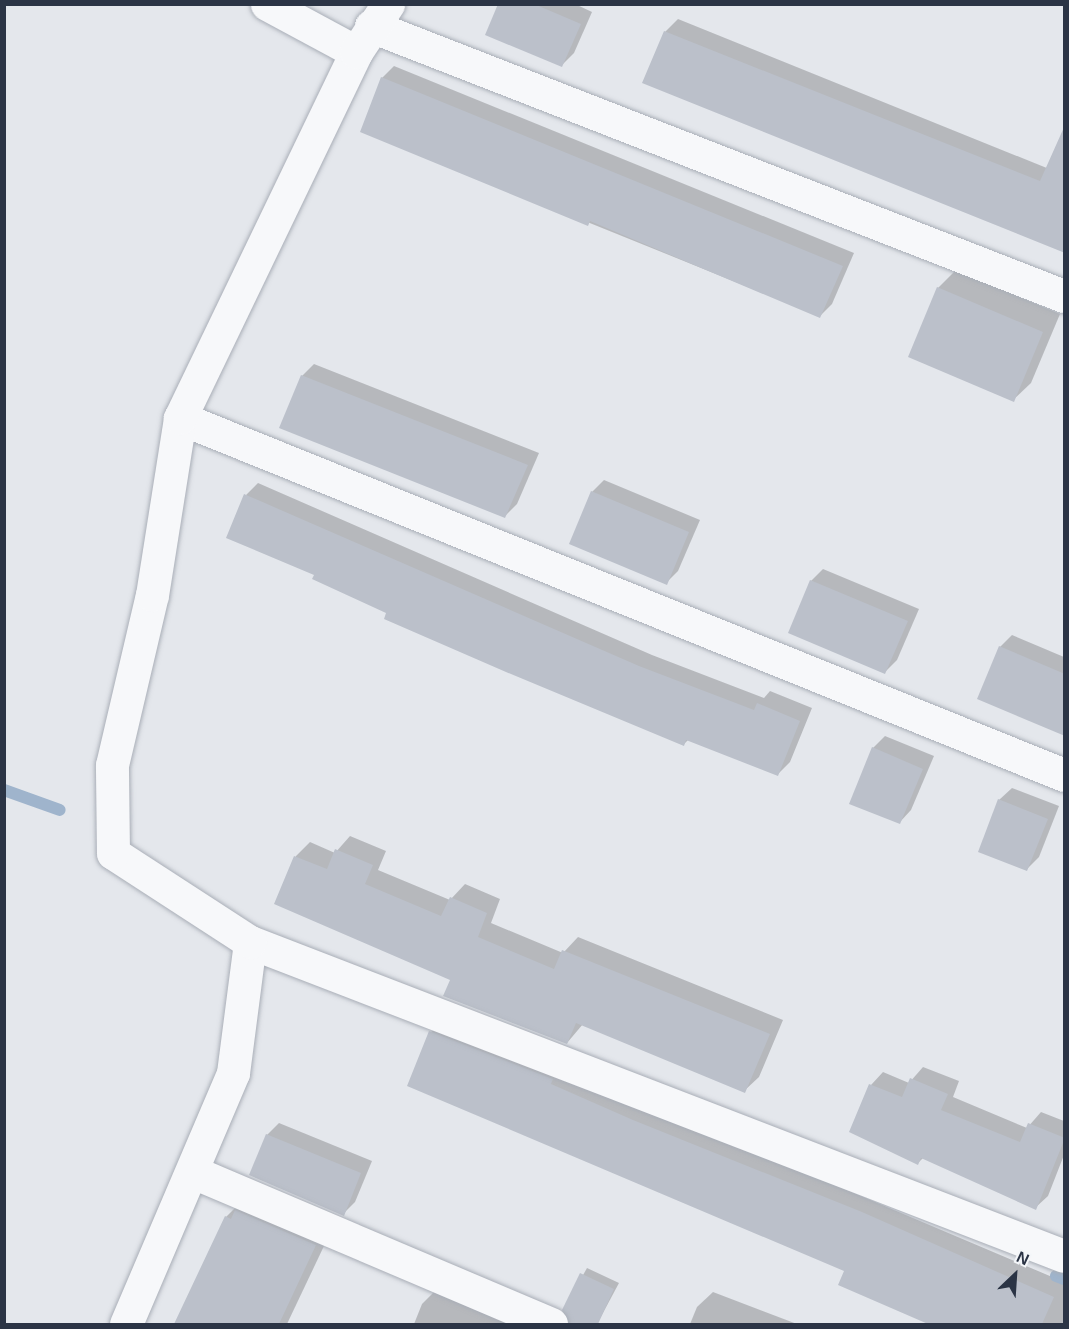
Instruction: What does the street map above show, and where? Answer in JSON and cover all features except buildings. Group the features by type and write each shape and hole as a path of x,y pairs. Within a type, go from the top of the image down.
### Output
{"street":[{"path":"267,4 371,28 1065,296"},
{"path":"371,28 180,418 152,595 112,765 113,853 250,942 1065,1256"},
{"path":"180,418 1065,775"},
{"path":"126,1324 193,1172 233,1073 250,942"},
{"path":"193,1172 551,1324"}],"waterway":[{"path":"4,790 60,810"},
{"path":"1056,1276 1064,1279"}]}
